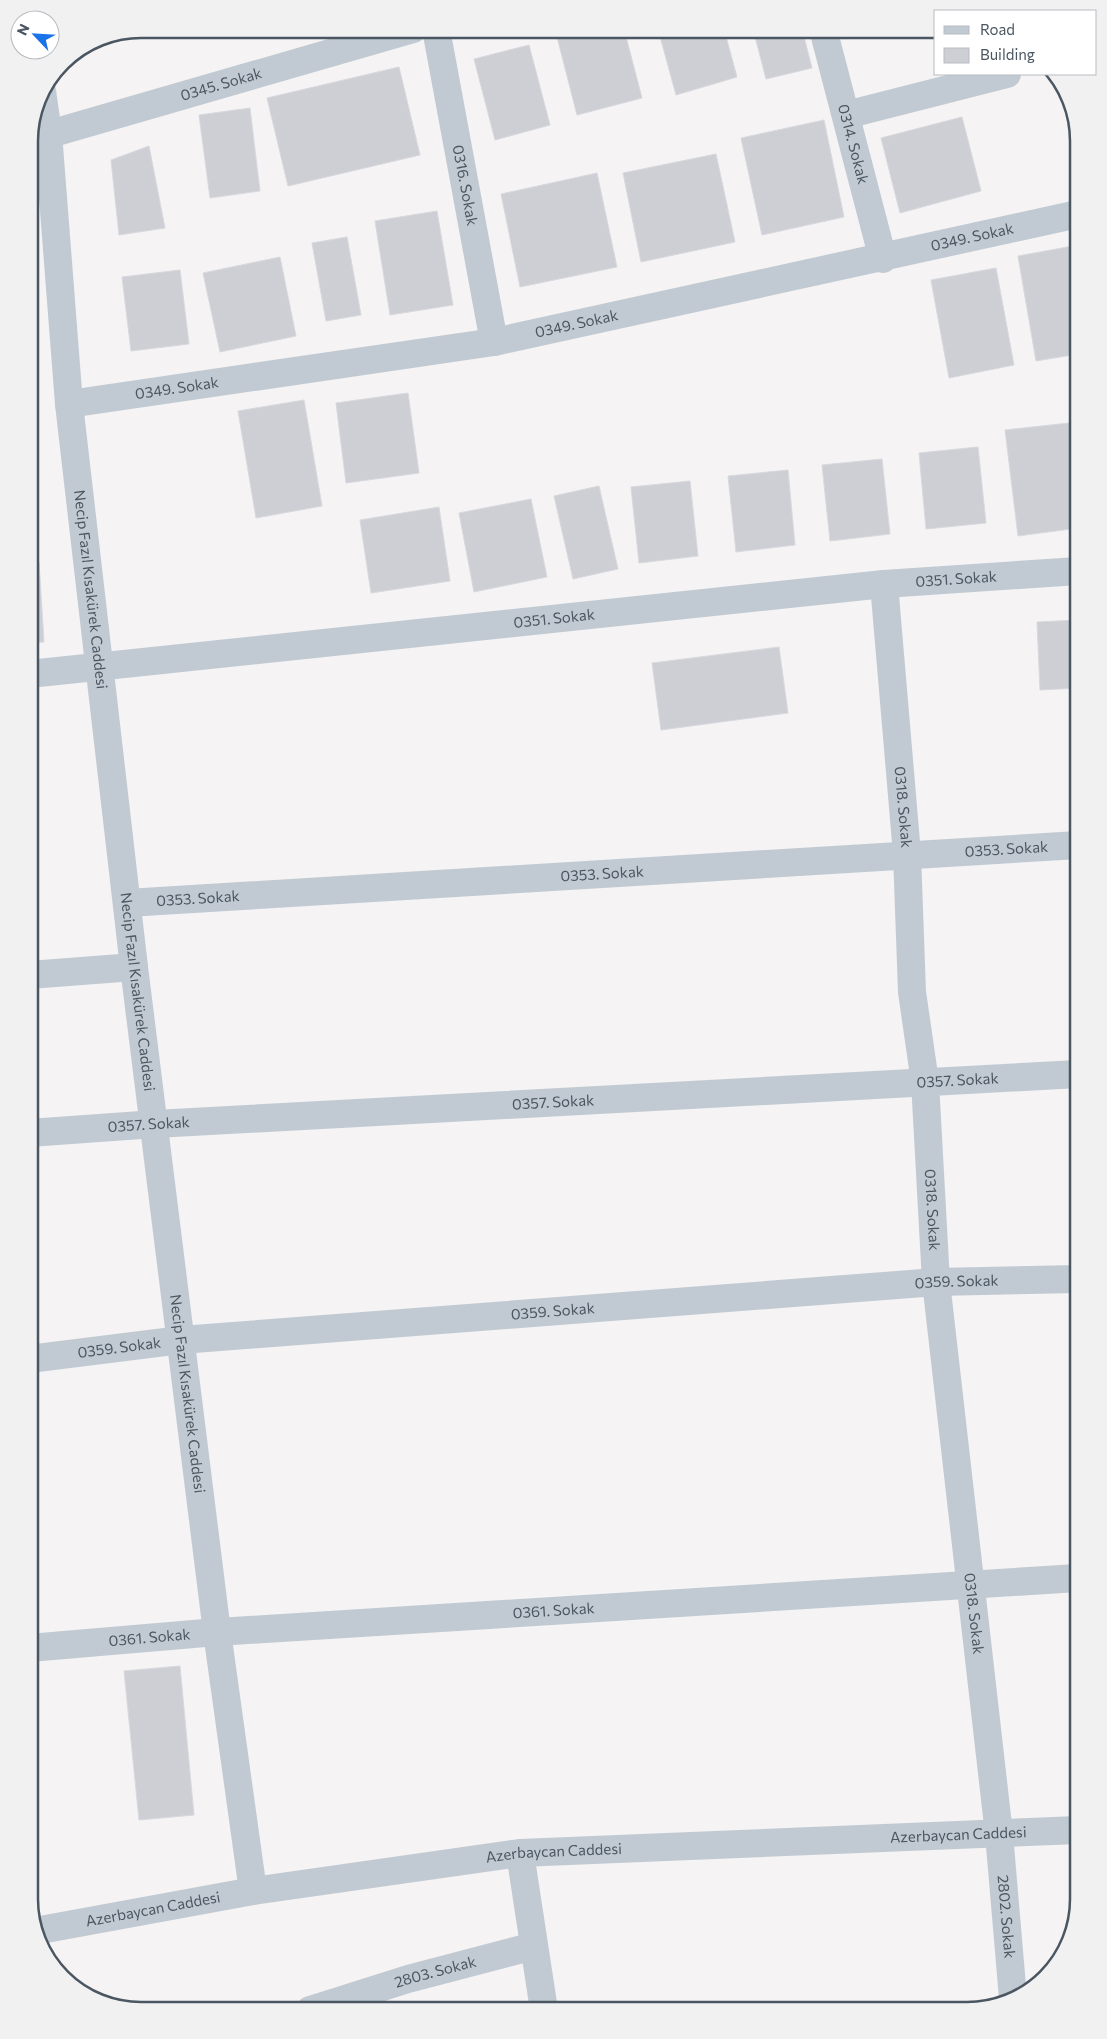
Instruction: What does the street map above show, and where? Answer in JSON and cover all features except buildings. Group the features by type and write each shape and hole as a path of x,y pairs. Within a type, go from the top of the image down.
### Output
{"street":[{"name":"0345. Sokak","path":"38,137 382,38"},
{"name":"0316. Sokak","path":"438,38 494,342"},
{"name":"0314. Sokak","path":"825,38 882,259"},
{"path":"846,115 1003,75"},
{"name":"Necip Fazıl Kısakürek Caddesi","path":"39,121 38,137 134,967 217,1632 253,1892"},
{"name":"0349. Sokak","path":"69,404 494,342 882,259 1070,216"},
{"name":"0351. Sokak","path":"38,673 884,584 1070,572"},
{"name":"0318. Sokak","path":"884,584 907,854 912,992 926,1082 936,1282 999,1834"},
{"name":"0353. Sokak","path":"127,903 1070,845"},
{"path":"38,974 134,967"},
{"name":"0357. Sokak","path":"38,1132 155,1124 1070,1074"},
{"name":"0359. Sokak","path":"38,1358 181,1340 936,1282 1070,1279"},
{"name":"0361. Sokak","path":"38,1647 217,1632 1070,1578"},
{"name":"Azerbaycan Caddesi","path":"43,1930 253,1892 520,1853 1070,1830"},
{"name":"2802. Sokak","path":"999,1834 1012,1991"},
{"path":"520,1853 543,2001"},
{"name":"2803. Sokak","path":"338,2001 408,1979 534,1946"}]}
